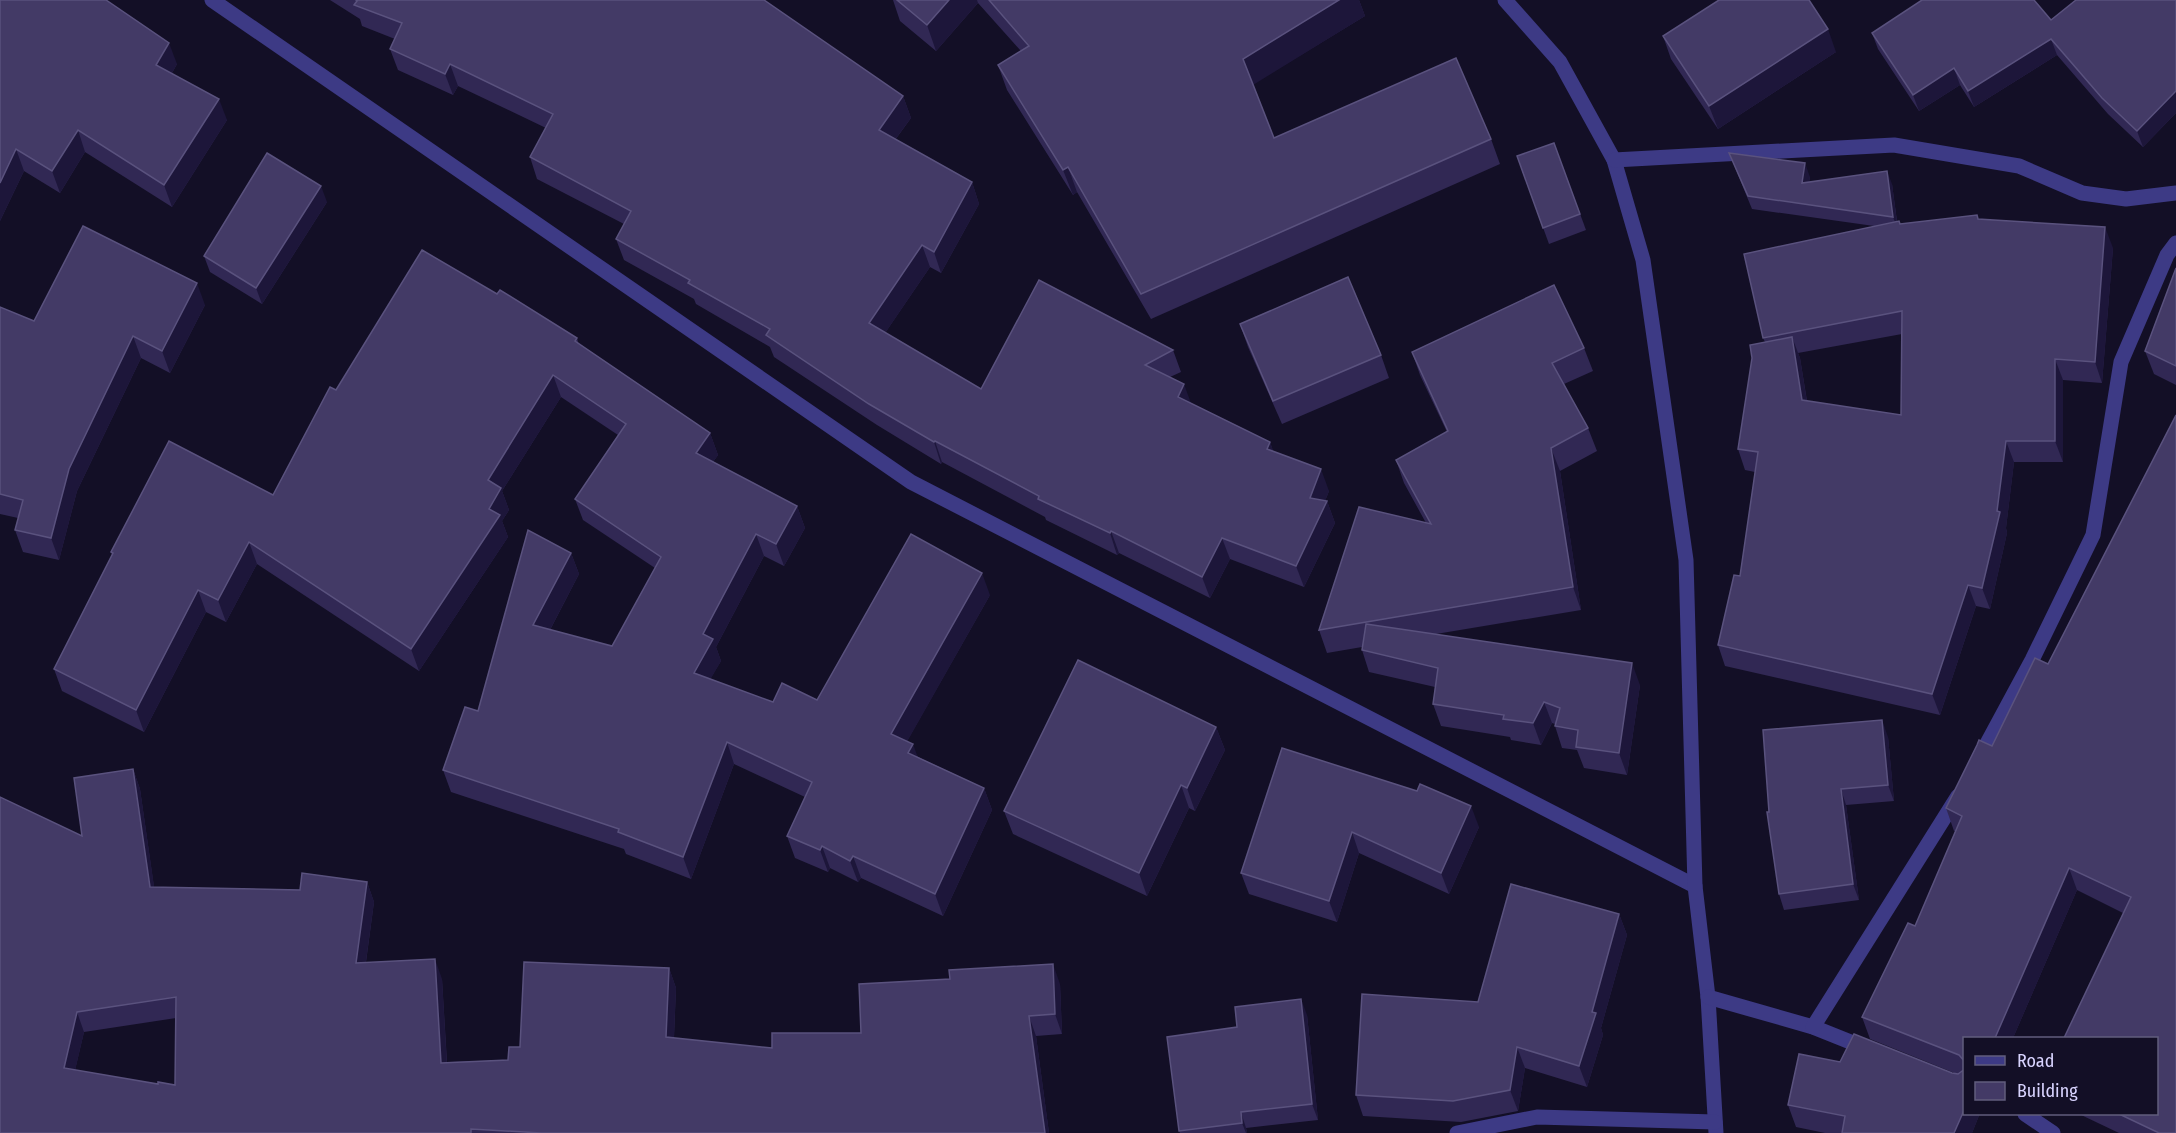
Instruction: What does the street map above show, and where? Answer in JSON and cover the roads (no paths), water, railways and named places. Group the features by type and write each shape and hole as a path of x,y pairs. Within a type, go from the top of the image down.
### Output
{"street":[{"path":"212,0 911,482 1695,886"},
{"path":"1457,1133 1537,1117 1715,1128 1708,997 1695,886 1686,561 1643,261 1614,160 1560,62 1505,0"},
{"path":"1614,160 1894,145 2019,166 2082,193 2126,199 2176,194"},
{"path":"1813,1028 1966,782 2032,660 2093,535 2121,362 2167,255 2176,243"},
{"path":"1708,997 1813,1028 1878,1053"},
{"path":"2028,1115 2053,1133"}]}
